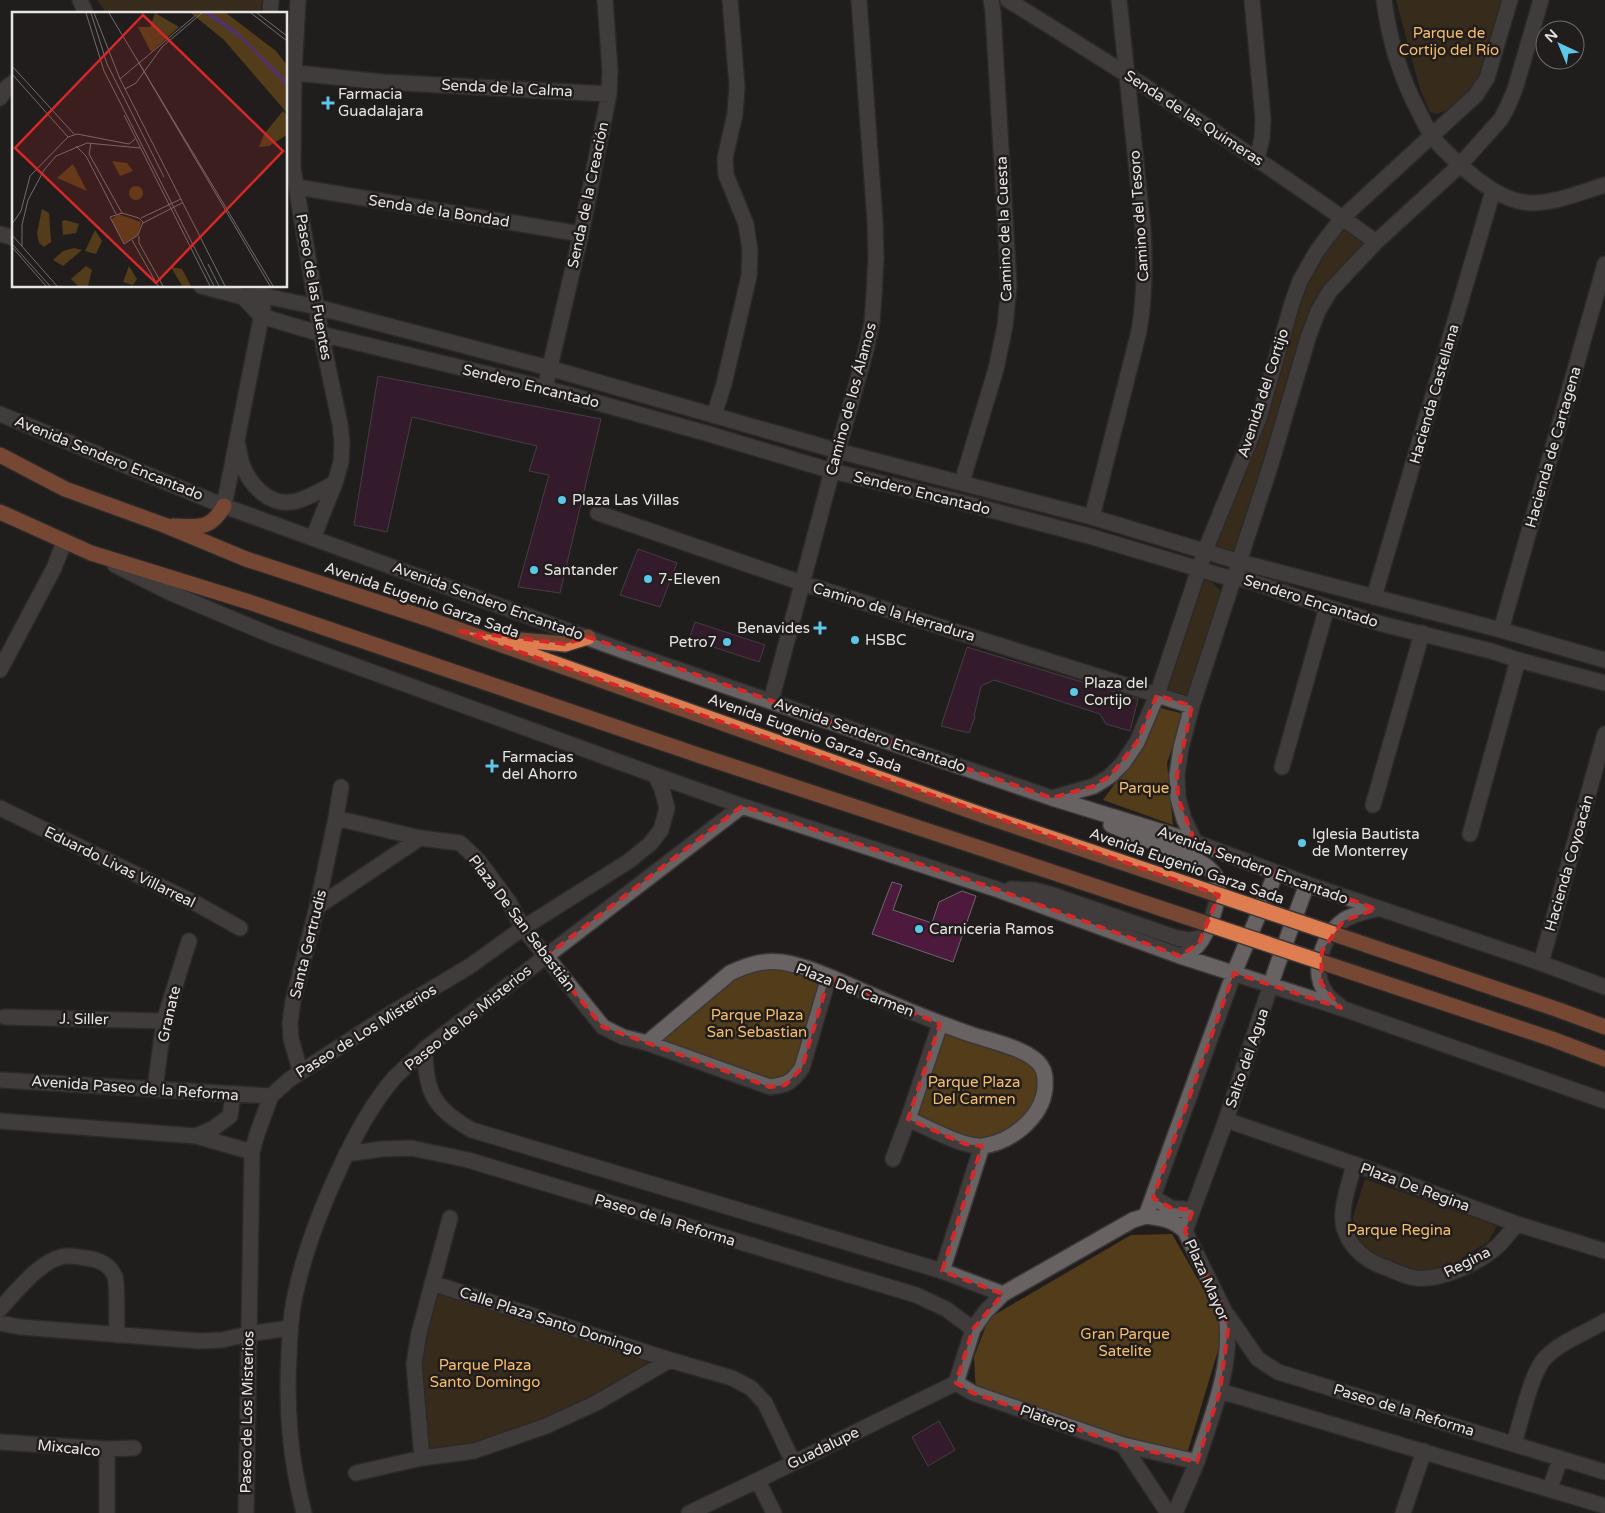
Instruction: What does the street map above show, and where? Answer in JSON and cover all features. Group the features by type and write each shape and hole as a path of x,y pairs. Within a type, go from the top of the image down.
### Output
{"highway":[{"name":"Avenida Eugenio Garza Sada","path":"1,455 65,489 164,525 246,559 460,631 985,816 1605,1027"},
{"path":"164,525 205,525 218,518 224,506"},
{"path":"0,512 91,553 249,602 695,754 1552,1039 1605,1059"},
{"path":"460,631 503,639 565,644 588,637"}],"street":[{"path":"80,0 85,12"},
{"name":"Paseo de las Fuentes","path":"298,0 290,73 293,168 321,334 342,442 341,462 336,483 313,538"},
{"name":"Senda de la Creación","path":"545,388 582,234 609,94 610,70 605,0"},
{"path":"714,415 724,384 749,276 750,250 746,224 726,175 725,158 735,114 737,86 730,0"},
{"name":"Camino de los Álamos","path":"771,701 872,322 876,258 875,221 859,0"},
{"name":"Camino de la Cuesta","path":"962,482 996,369 1005,326 1009,286 994,21 991,0"},
{"name":"Senda de las Quimeras","path":"1008,0 1258,159 1376,242"},
{"name":"Camino del Tesoro","path":"1092,517 1139,332 1144,301 1143,229 1120,0"},
{"path":"1252,0 1263,119 1258,159"},
{"path":"1384,0 1394,54 1404,82 1431,135 1460,165 1493,191 1514,200 1530,203 1546,202 1605,185"},
{"name":"Avenida del Cortijo","path":"1052,798 1094,786 1110,776 1123,763 1137,742 1157,695 1205,551 1258,418 1284,327 1300,282 1317,251 1342,218 1476,95 1487,78 1510,0"},
{"name":"Avenida del Cortijo","path":"1195,842 1184,819 1178,798 1176,775 1181,748 1192,706 1240,562 1318,311 1330,291 1376,242 1460,165 1501,119 1515,88 1541,0"},
{"name":"Senda de la Calma","path":"290,73 384,82 609,94"},
{"name":"Senda de la Bondad","path":"296,187 582,234"},
{"name":"Hacienda Castellana","path":"1374,597 1493,191"},
{"name":"Hacienda de Cartagena","path":"1502,630 1605,264"},
{"name":"Sendero Encantado","path":"209,288 243,297 265,291 317,307 549,368 838,451 1092,517 1240,562 1502,630 1605,660"},
{"path":"224,506 265,291"},
{"name":"Sendero Encantado","path":"243,297 261,316 321,334 545,388 832,471 957,501 1089,536 1229,578 1234,577 1382,624 1491,651 1605,683"},
{"name":"Avenida Sendero Encantado","path":"0,414 224,506 720,686 771,701 1052,798 1195,842 1376,909 1541,963 1605,987"},
{"path":"237,436 241,463 248,477 269,498 282,502 296,501 313,495 336,483"},
{"name":"Camino de la Herradura","path":"598,513 802,583 1192,706"},
{"path":"0,670 54,568 64,542"},
{"path":"91,553 171,593 272,636 655,776 996,889 1180,956 1341,1008 1605,1101"},
{"path":"1282,767 1326,607"},
{"path":"1373,805 1422,633"},
{"path":"1470,834 1518,660"},
{"name":"Hacienda Coyoacán","path":"1541,963 1605,734"},
{"name":"Paseo de Los Misterios","path":"246,1513 252,1152 271,1096 300,1070 470,966 523,928 629,861 650,844 661,830 667,808 662,789 655,776"},
{"name":"Santa Gertrudis","path":"300,1070 291,1039 290,1023 318,907 341,787"},
{"path":"1052,798 1116,827 1195,859 1208,867 1217,878 1219,890 1212,916 1203,937 1196,947 1180,956"},
{"name":"Paseo de los Misterios","path":"304,1513 289,1435 288,1378 290,1328 296,1289 306,1252 324,1203 346,1154 369,1111 394,1078 425,1049 742,806"},
{"name":"Eduardo Livas Villarreal","path":"0,808 197,904 240,928"},
{"path":"336,818 420,838"},
{"path":"318,907 420,838"},
{"name":"Plaza De San Sebastián","path":"420,838 460,843 478,860 509,902 523,928 603,1027 623,1037 647,1043 770,1087 785,1085 794,1079 802,1068 829,977"},
{"path":"956,1383 972,1329 985,1312 1003,1294 1133,1220 1146,1216 1234,973 1276,873"},
{"name":"Salto del Agua","path":"1185,1231 1226,1120 1307,884"},
{"path":"996,889 1034,890 1177,938 1189,940 1203,937"},
{"path":"1341,1008 1326,994 1321,983 1319,965 1322,951 1331,934 1343,921 1356,914 1376,909"},
{"name":"Granate","path":"155,1088 164,1020 189,941"},
{"name":"Plaza Del Carmen","path":"647,1043 730,973 762,961 781,962 804,968 940,1024 1013,1048 1041,1065 1046,1076 1044,1096 1036,1113 1019,1131 1001,1140 982,1146"},
{"name":"J. Siller","path":"5,1017 164,1020"},
{"path":"893,1159 940,1024"},
{"name":"Paseo de la Reforma","path":"425,1049 425,1069 429,1090 440,1108 457,1122 472,1130 942,1271 1003,1294"},
{"name":"Avenida Paseo de la Reforma","path":"0,1080 271,1096"},
{"path":"196,1136 214,1128 230,1116 233,1095"},
{"path":"908,1119 965,1144 982,1146 942,1271"},
{"name":"Plaza De Regina","path":"1226,1120 1354,1164 1517,1224 1605,1251"},
{"path":"0,1121 196,1136 252,1152"},
{"name":"Paseo de la Reforma","path":"346,1154 382,1149 411,1148 468,1160 916,1295 946,1310 972,1329"},
{"name":"Regina","path":"1354,1164 1343,1214 1344,1227 1351,1243 1362,1255 1378,1266 1415,1278 1433,1278 1456,1271 1480,1258 1498,1246 1517,1224"},
{"path":"1153,1197 1171,1208 1193,1210"},
{"name":"Plaza Mayor","path":"1146,1216 1169,1220 1179,1225 1185,1231 1226,1314 1228,1329 1228,1347 1220,1390 1197,1462 1175,1513"},
{"path":"422,1458 414,1364 418,1333 450,1218"},
{"path":"0,1309 47,1263 60,1257 71,1256 98,1261 106,1265 116,1279 117,1335"},
{"name":"Calle Plaza Santo Domingo","path":"432,1283 670,1360 732,1378 751,1388 765,1403 793,1462"},
{"name":"Paseo de la Reforma","path":"1226,1314 1258,1359 1278,1372 1605,1472"},
{"path":"1514,1443 1536,1372 1544,1358 1556,1348 1598,1332 1605,1321"},
{"path":"0,1323 20,1327 200,1341 222,1340 290,1328"},
{"path":"356,1474 422,1458 474,1451 546,1426 596,1403 670,1360"},
{"name":"Plateros","path":"956,1383 972,1393 1123,1445 1197,1462"},
{"name":"Guadalupe","path":"689,1513 956,1383"},
{"path":"1220,1390 1605,1506"},
{"name":"Mixcalco","path":"0,1442 107,1449 107,1513"},
{"path":"1123,1445 1168,1513"},
{"path":"107,1449 134,1448"},
{"path":"1403,1513 1424,1451"},
{"path":"1550,1489 1560,1459"},
{"path":"758,1481 774,1513"}],"highlighted area":[{"path":"460,631 565,644 588,637 1052,798 1094,786 1110,776 1137,742 1157,695 1192,706 1177,775 1178,798 1195,842 1376,909 1343,921 1322,951 1321,983 1341,1008 1234,973 1153,1198 1171,1208 1193,1210 1185,1231 1222,1306 1228,1329 1220,1391 1197,1462 1123,1445 973,1393 956,1383 973,1329 1003,1294 942,1271 982,1146 965,1144 908,1119 940,1024 829,977 802,1068 785,1085 770,1087 603,1027 545,957 742,806 996,889 1180,956 1199,943 1219,895"}],"green space":[{"path":"97,0 262,0 261,12 106,12"},
{"name":"Parque de Cortijo del Río","path":"1396,0 1504,0 1490,51 1477,81 1451,109 1436,114 1430,112 1420,89"},
{"path":"1341,227 1365,241 1360,251 1337,274 1237,550 1219,548 1213,545 1289,327 1315,261"},
{"path":"1204,574 1224,594 1189,697 1164,690"},
{"name":"Parque","path":"1157,707 1184,714 1167,763 1173,825 1103,800 1127,767"},
{"name":"Parque Plaza San Sebastian","path":"762,961 829,977 802,1068 785,1085 647,1043 730,973"},
{"name":"Parque Plaza Del Carmen","path":"940,1024 1041,1065 1036,1113 982,1146 908,1119"},
{"name":"Parque Regina","path":"1365,1179 1497,1226 1488,1242 1457,1261 1422,1275 1379,1264 1356,1245 1353,1217"},
{"name":"Gran Parque Satelite","path":"1172,1234 1225,1327 1187,1454 976,1394 974,1357 989,1318 1131,1235"},
{"name":"Parque Plaza Santo Domingo","path":"432,1283 670,1360 546,1426 422,1458 416,1392"}],"building":[{"name":"Plaza Las Villas","path":"378,376 601,419 560,593 518,587 549,475 529,471 537,446 412,417 387,532 354,525"},
{"name":"7-Eleven","path":"638,549 677,563 660,607 620,595"},
{"name":"Petro7","path":"695,622 765,645 759,662 689,639"},
{"name":"Plaza del Cortijo","path":"967,647 1138,699 1130,731 1106,724 1100,714 994,680 981,686 975,717 969,733 941,726"},
{"name":"Carniceria Ramos","path":"892,882 902,885 893,910 932,923 939,902 962,891 976,896 953,962 872,934"},
{"path":"939,1421 955,1450 928,1466 912,1437"}],"place":[{"name":"Farmacia Guadalajara","path":"328,103"},
{"name":"Plaza Las Villas","path":"562,500"},
{"name":"Santander","path":"534,570"},
{"name":"7-Eleven","path":"648,579"},
{"name":"Benavides","path":"820,628"},
{"name":"HSBC","path":"855,640"},
{"name":"Petro7","path":"727,642"},
{"name":"Plaza del Cortijo","path":"1074,692"},
{"name":"Farmacias del Ahorro","path":"492,766"},
{"name":"Iglesia Bautista de Monterrey","path":"1302,843"},
{"name":"Carniceria Ramos","path":"919,929"}]}
